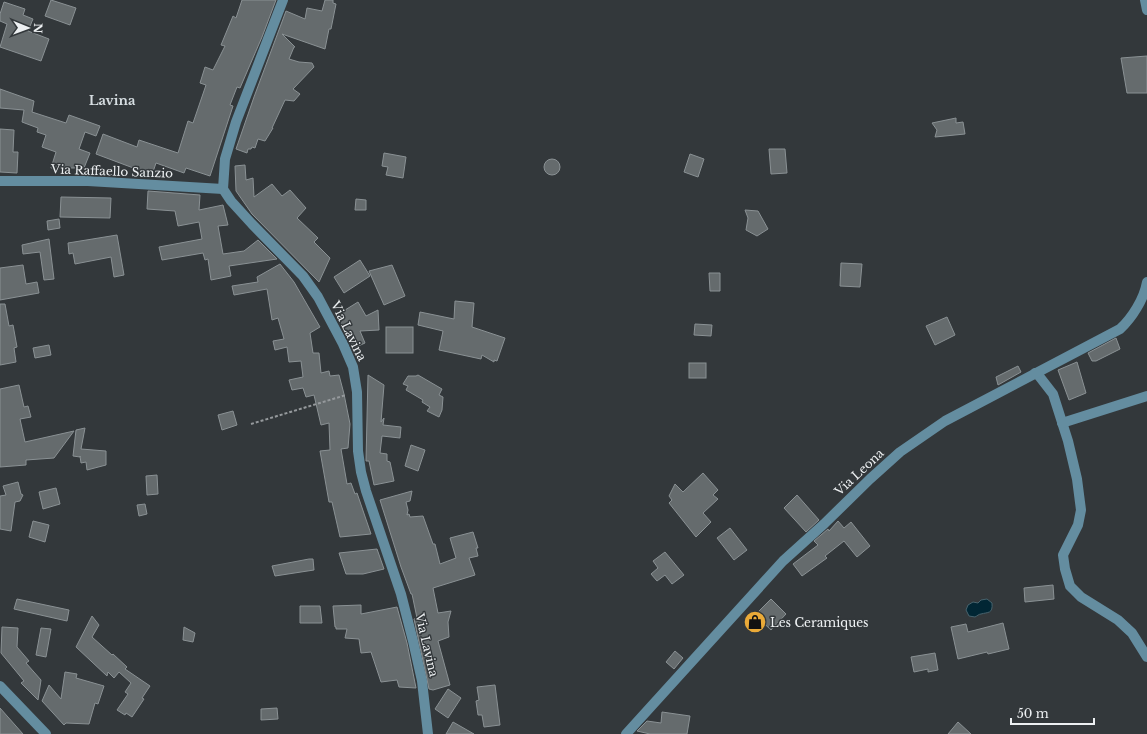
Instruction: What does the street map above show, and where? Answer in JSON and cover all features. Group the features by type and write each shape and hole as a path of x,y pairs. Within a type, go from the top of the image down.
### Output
{"street":[{"path":"223,189 225,159 236,122 283,0"},
{"path":"1145,0 1147,10"},
{"name":"Via Raffaello Sanzio","path":"0,181 88,182 223,189"},
{"name":"Via Lavina","path":"223,189 231,201 252,224 303,276 318,297 343,344 350,361 357,392 358,451 361,472 401,594 412,634 422,681 428,734"},
{"name":"Via Leona","path":"626,734 783,561 824,524 870,478 900,452 945,421 1120,329 1128,322 1136,311 1147,282"},
{"path":"1035,373 1053,394 1076,472 1081,510 1078,525 1063,555 1070,586 1081,597 1118,620 1132,633 1147,657"},
{"path":"1062,423 1147,396"},
{"path":"0,686 46,734"}],"path":[{"path":"251,424 357,392"}],"water":[{"path":"987,599 992,603 991,611 975,617 969,616 966,610 968,605 973,602 978,603 981,600"}],"building":[{"path":"51,0 76,8 70,25 45,16"},
{"path":"242,0 276,0 240,88 237,87 230,105 233,106 210,176 186,168 184,173 156,163 152,175 96,154 103,134 137,147 139,140 178,153 188,121 193,123 206,85 200,83 205,67 213,70 225,46 221,45 233,16 236,18"},
{"path":"325,0 333,0 333,3 336,4 325,49 282,34 295,47 289,59 299,62 312,63 314,67 293,89 300,94 294,101 285,100 273,128 265,141 258,139 255,148 252,147 251,149 248,149 247,153 236,149 286,11 305,19 307,8 322,11"},
{"path":"4,2 25,9 23,15 33,19 28,31 49,39 41,61 0,47 7,24 0,21 0,14"},
{"path":"1147,56 1147,93 1127,93 1121,58"},
{"path":"0,89 34,101 32,112 66,123 69,115 100,126 96,136 85,132 79,149 90,153 84,168 51,168 56,152 42,147 46,135 37,132 38,128 22,122 24,110 0,108"},
{"path":"956,118 956,123 963,122 965,134 935,137 937,130 932,123"},
{"path":"0,129 14,130 13,152 18,152 17,173 0,172"},
{"path":"769,149 785,149 787,173 771,174"},
{"path":"384,153 406,157 403,178 386,175 388,167 382,166"},
{"path":"690,154 704,159 698,177 684,172"},
{"path":"549,159 555,159 560,164 558,173 555,175 549,175 544,170 544,164"},
{"path":"245,165 246,180 253,178 254,197 272,184 282,196 290,190 306,208 297,218 318,238 314,242 330,258 319,282 252,214 236,191 235,166"},
{"path":"148,191 200,195 199,210 223,205 228,225 218,226 223,254 244,251 258,240 277,259 229,266 231,276 211,280 208,259 205,260 203,253 162,260 159,247 202,239 199,222 178,226 175,211 147,209"},
{"path":"61,197 111,198 110,218 60,217"},
{"path":"356,199 366,200 366,210 355,210"},
{"path":"745,210 758,211 768,229 757,236 746,230 748,218"},
{"path":"59,219 60,228 48,230 47,221"},
{"path":"117,235 124,275 114,277 111,257 75,264 73,253 69,254 68,243"},
{"path":"49,239 54,279 44,280 40,252 23,254 22,245"},
{"path":"360,260 370,276 344,293 334,277"},
{"path":"841,263 862,264 860,287 840,286"},
{"path":"280,264 294,282 320,327 310,333 313,353 319,353 321,373 329,371 330,376 339,375 350,424 348,448 341,449 347,484 351,483 355,494 357,493 371,534 340,537 332,502 329,502 320,451 330,450 329,423 321,425 314,395 306,397 303,388 292,390 289,380 303,377 301,361 289,362 287,347 275,350 273,341 284,339 278,318 272,320 267,289 234,295 232,286 258,282 257,277"},
{"path":"23,265 26,284 37,282 39,293 0,300 0,268"},
{"path":"392,265 405,296 384,305 369,271"},
{"path":"709,273 720,273 720,291 710,291"},
{"path":"455,301 474,303 472,327 505,338 497,361 494,360 494,362 482,355 481,359 439,350 443,331 418,325 420,312 454,319"},
{"path":"358,302 366,316 378,310 379,330 360,331 365,343 354,348 337,315"},
{"path":"0,304 5,304 9,326 13,325 17,347 14,348 16,362 0,365"},
{"path":"947,317 955,335 935,345 926,326"},
{"path":"695,324 712,325 711,336 694,335"},
{"path":"386,327 413,327 413,353 386,353"},
{"path":"1116,338 1120,349 1096,361 1092,361 1088,353"},
{"path":"49,345 51,355 35,358 33,348"},
{"path":"1077,362 1086,393 1069,400 1058,370"},
{"path":"689,363 706,363 706,378 689,378"},
{"path":"1018,366 1021,372 998,385 996,377"},
{"path":"368,375 384,385 381,422 384,418 383,425 401,427 400,438 382,436 380,453 387,454 387,461 390,462 394,481 374,485 369,461 366,461"},
{"path":"418,375 442,389 439,395 443,397 442,410 439,417 427,411 430,407 422,402 423,400 406,390 408,386 403,384 408,376"},
{"path":"19,385 24,407 28,406 31,417 20,419 25,442 74,431 54,458 26,460 26,465 0,467 0,389"},
{"path":"233,411 237,425 222,430 218,415"},
{"path":"85,428 81,449 106,451 106,465 87,470 86,462 81,463 80,456 73,456 76,430"},
{"path":"411,445 425,450 418,471 405,466"},
{"path":"703,473 718,490 713,495 718,499 703,513 711,522 696,537 669,503 672,500 669,496 675,484 683,492"},
{"path":"157,475 158,494 147,495 146,476"},
{"path":"18,482 21,494 23,495 20,501 15,502 11,531 0,529 0,496 6,495 3,486"},
{"path":"56,488 60,504 43,509 39,492"},
{"path":"412,491 410,501 406,502 408,510 407,515 409,514 410,517 423,516 433,544 435,544 440,564 456,558 450,538 473,532 478,548 476,548 478,556 469,558 475,575 433,588 438,613 451,611 448,622 449,637 438,641 450,685 433,690 429,689 414,619 417,618 412,594 401,567 380,500"},
{"path":"797,495 819,520 806,532 784,508"},
{"path":"145,504 147,514 139,516 137,505"},
{"path":"33,521 49,525 45,542 29,537"},
{"path":"838,521 844,528 851,522 870,546 857,557 844,541 825,556 827,558 802,576 793,564 818,545 814,541 828,529 829,531"},
{"path":"730,528 747,550 734,560 717,538"},
{"path":"377,549 384,569 363,574 346,574 339,553"},
{"path":"665,552 684,575 672,584 665,575 657,581 651,574 658,568 653,561"},
{"path":"313,559 314,570 275,576 272,566"},
{"path":"1053,585 1054,599 1025,602 1024,588"},
{"path":"17,599 69,610 67,621 14,609"},
{"path":"771,599 786,614 771,630 755,615"},
{"path":"361,605 361,614 397,607 407,643 416,688 399,687 397,680 381,682 371,652 361,653 359,639 345,638 347,629 336,629 333,606"},
{"path":"300,606 320,606 322,623 300,623"},
{"path":"92,616 99,625 92,637 127,667 125,669 150,686 142,698 144,699 132,717 117,710 128,694 125,692 131,683 119,672 114,678 108,672 107,676 76,647"},
{"path":"1003,623 1009,649 988,654 987,652 958,659 951,627 966,624 968,632"},
{"path":"2,627 18,628 17,647 29,661 26,663 41,680 38,700 21,683 24,681 1,653"},
{"path":"184,627 195,633 193,642 183,640"},
{"path":"41,628 51,629 46,657 36,655"},
{"path":"675,651 683,658 674,669 666,662"},
{"path":"935,653 938,670 928,672 928,669 914,672 911,657"},
{"path":"65,672 77,674 76,678 104,686 98,704 95,703 89,724 66,723 64,725 42,701 49,685 61,699"},
{"path":"495,685 500,725 484,727 482,715 478,715 476,701 479,700 477,687"},
{"path":"448,689 461,698 448,718 435,709"},
{"path":"0,708 23,734 0,734"},
{"path":"277,708 278,719 261,720 261,709"},
{"path":"662,712 690,716 687,734 650,734 637,731 647,721 661,723"},
{"path":"453,722 474,734 446,734"},
{"path":"958,722 971,734 948,734"}],"place":[{"name":"Les Ceramiques","path":"755,622"}],"district":[{"name":"Lavina","path":"112,100"}]}
